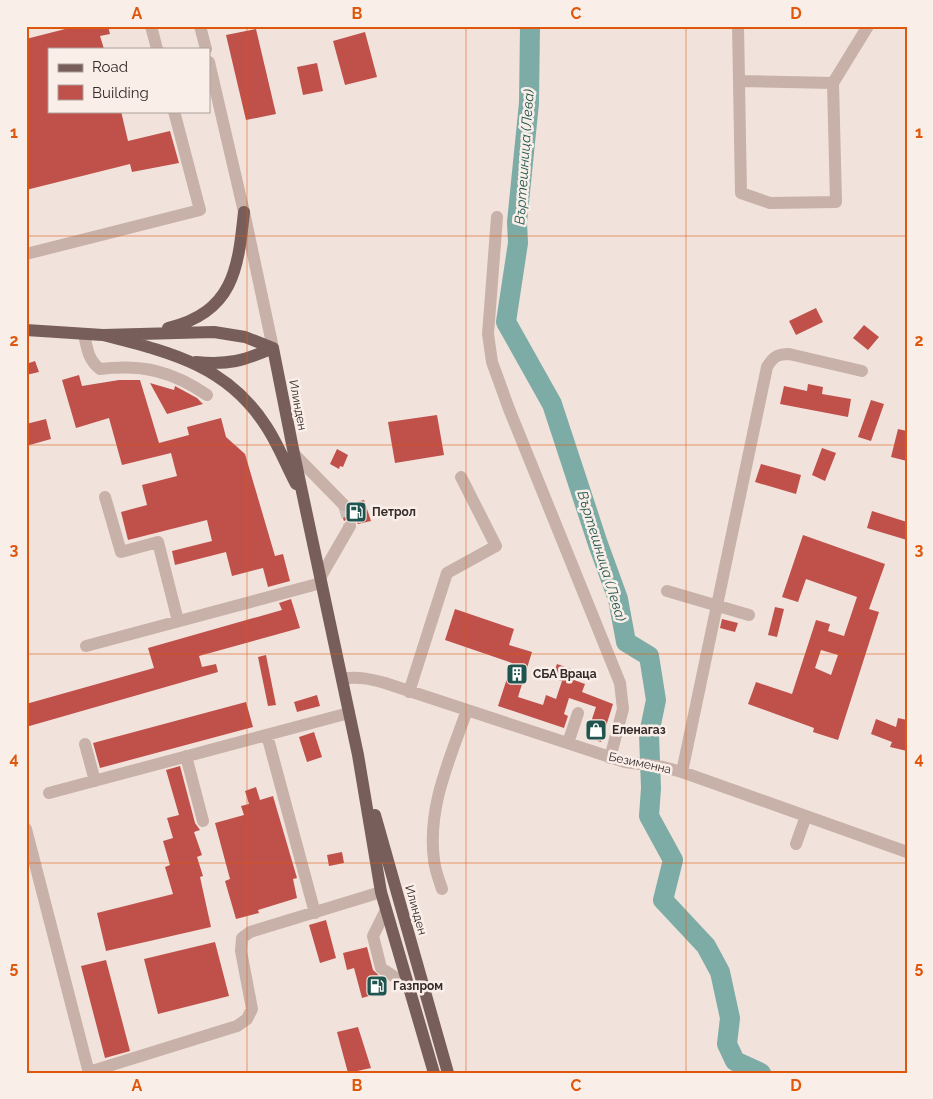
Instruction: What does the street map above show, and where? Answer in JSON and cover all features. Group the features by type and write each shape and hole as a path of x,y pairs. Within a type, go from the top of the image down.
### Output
{"main road":[{"path":"146,334 196,319 218,301 235,272 244,212"},
{"path":"26,330 103,335 228,333 245,337 273,348"},
{"path":"103,335 159,349 194,362 232,386 256,412 276,442 304,502"},
{"path":"194,362 214,364 234,362 273,348"},
{"name":"Илинден","path":"273,348 350,713 381,892 434,1073"},
{"name":"Илинден","path":"358,755 448,1073"}],"street":[{"path":"152,26 157,48"},
{"path":"200,26 206,48"},
{"path":"738,26 741,193 770,203 836,202 833,83 868,26"},
{"name":"Илинден","path":"210,66 273,348"},
{"path":"739,81 833,83"},
{"path":"26,254 200,210 174,112"},
{"path":"497,217 488,334 492,362 512,418 620,682 623,709 610,758"},
{"path":"84,334 90,357 100,369 120,366 150,369 189,383 207,395"},
{"path":"682,772 764,378 768,367 773,357 780,354 789,354 862,371"},
{"path":"294,454 344,505"},
{"path":"409,692 446,573 496,546 461,477"},
{"path":"105,497 121,552 158,542 178,621"},
{"path":"86,646 321,580 350,526"},
{"path":"667,591 749,615"},
{"name":"Безименна","path":"342,679 353,677 365,678 610,758 682,772 907,852"},
{"path":"442,890 434,861 432,831 437,796 467,710"},
{"path":"49,793 350,713"},
{"path":"568,743 578,713"},
{"path":"267,735 315,912"},
{"path":"84,744 94,782"},
{"path":"186,756 203,821"},
{"path":"796,844 806,816"},
{"path":"26,829 89,1072 237,1026 248,1019 252,1009 240,951 242,938 250,932 381,892"},
{"path":"386,910 373,936 380,968 407,984"}],"building":[{"path":"77,26 108,26 110,34 100,36 104,48 48,48 48,112 121,112 128,141 170,131 179,163 132,172 130,164 26,190 26,39"},
{"path":"256,29 276,114 246,120 226,35"},
{"path":"365,32 377,77 345,85 333,41"},
{"path":"317,63 323,91 303,95 297,67"},
{"path":"816,308 823,322 796,335 789,321"},
{"path":"864,325 879,337 868,350 853,338"},
{"path":"35,361 39,372 26,375 26,364"},
{"path":"79,375 82,386 119,380 140,380 159,443 189,435 187,427 221,418 226,437 245,454 275,556 283,554 290,581 268,587 263,568 232,576 226,552 175,565 172,551 212,541 207,520 128,540 121,512 147,505 142,485 177,476 171,453 122,465 109,418 76,428 62,380"},
{"path":"150,383 174,390 175,386 197,398 203,404 167,414"},
{"path":"808,384 823,387 822,394 851,399 848,417 780,404 784,386 807,391"},
{"path":"871,400 884,404 871,441 858,437"},
{"path":"437,415 444,455 395,463 388,422"},
{"path":"46,419 51,439 26,446 26,424"},
{"path":"898,429 907,431 907,461 891,457"},
{"path":"822,448 836,453 825,481 812,475"},
{"path":"337,449 348,455 343,467 340,466 339,469 330,464"},
{"path":"761,464 801,475 796,494 755,482"},
{"path":"364,500 371,521 358,524 354,519 350,518 344,521 341,513 349,511 352,503"},
{"path":"872,511 907,522 907,540 867,528"},
{"path":"803,535 885,564 869,609 879,612 838,740 813,732 814,728 748,704 756,682 792,694 816,620 830,624 828,631 844,636 857,597 806,579 798,602 782,597","holes":["821,650 838,655 831,675 815,668"]},
{"path":"291,599 300,628 199,656 202,667 216,664 218,672 26,727 26,704 154,668 148,648 282,610 279,603"},
{"path":"775,607 784,609 777,637 768,635"},
{"path":"455,609 514,629 509,645 532,652 518,697 543,705 546,695 556,699 562,681 552,678 557,664 577,671 574,680 585,684 582,692 613,704 601,742 586,737 596,707 569,698 564,714 568,716 564,728 498,706 512,663 445,640"},
{"path":"722,619 738,623 735,632 720,628"},
{"path":"266,655 276,705 268,706 258,657"},
{"path":"317,695 320,706 297,712 294,702"},
{"path":"246,702 253,727 100,768 93,743"},
{"path":"898,718 907,720 907,751 890,747 892,742 871,734 876,719 896,727"},
{"path":"314,732 322,757 307,762 299,737"},
{"path":"180,766 195,823 200,830 194,832 202,855 197,857 203,876 200,877 211,927 106,951 97,913 173,894 165,867 170,865 163,841 173,838 167,818 179,815 166,770"},
{"path":"256,787 260,800 273,796 297,878 293,879 297,898 258,910 259,913 236,919 225,881 230,879 215,823 244,815 241,806 249,804 245,791"},
{"path":"342,852 344,863 329,866 327,855"},
{"path":"326,920 336,958 320,963 309,925"},
{"path":"215,942 229,996 158,1014 144,959"},
{"path":"367,947 373,970 383,979 386,991 362,998 354,968 347,970 343,953"},
{"path":"106,960 130,1051 105,1058 81,966"},
{"path":"358,1027 371,1068 348,1073 337,1032"}],"waterway":[{"name":"Въртешница (Лева)","path":"530,26 529,103 517,222 518,243 506,322 552,404 618,599 626,642 649,656 656,700 649,734 651,788 649,816 673,860 663,900 706,946 720,972 730,1018 727,1044 735,1061 761,1073"}],"tunnel":[{"path":"344,505 350,526"}],"place":[{"name":"Петрол","path":"356,512"},
{"name":"СБА Враца","path":"517,674"},
{"name":"Еленагаз","path":"596,730"},
{"name":"Газпром","path":"377,986"}]}
